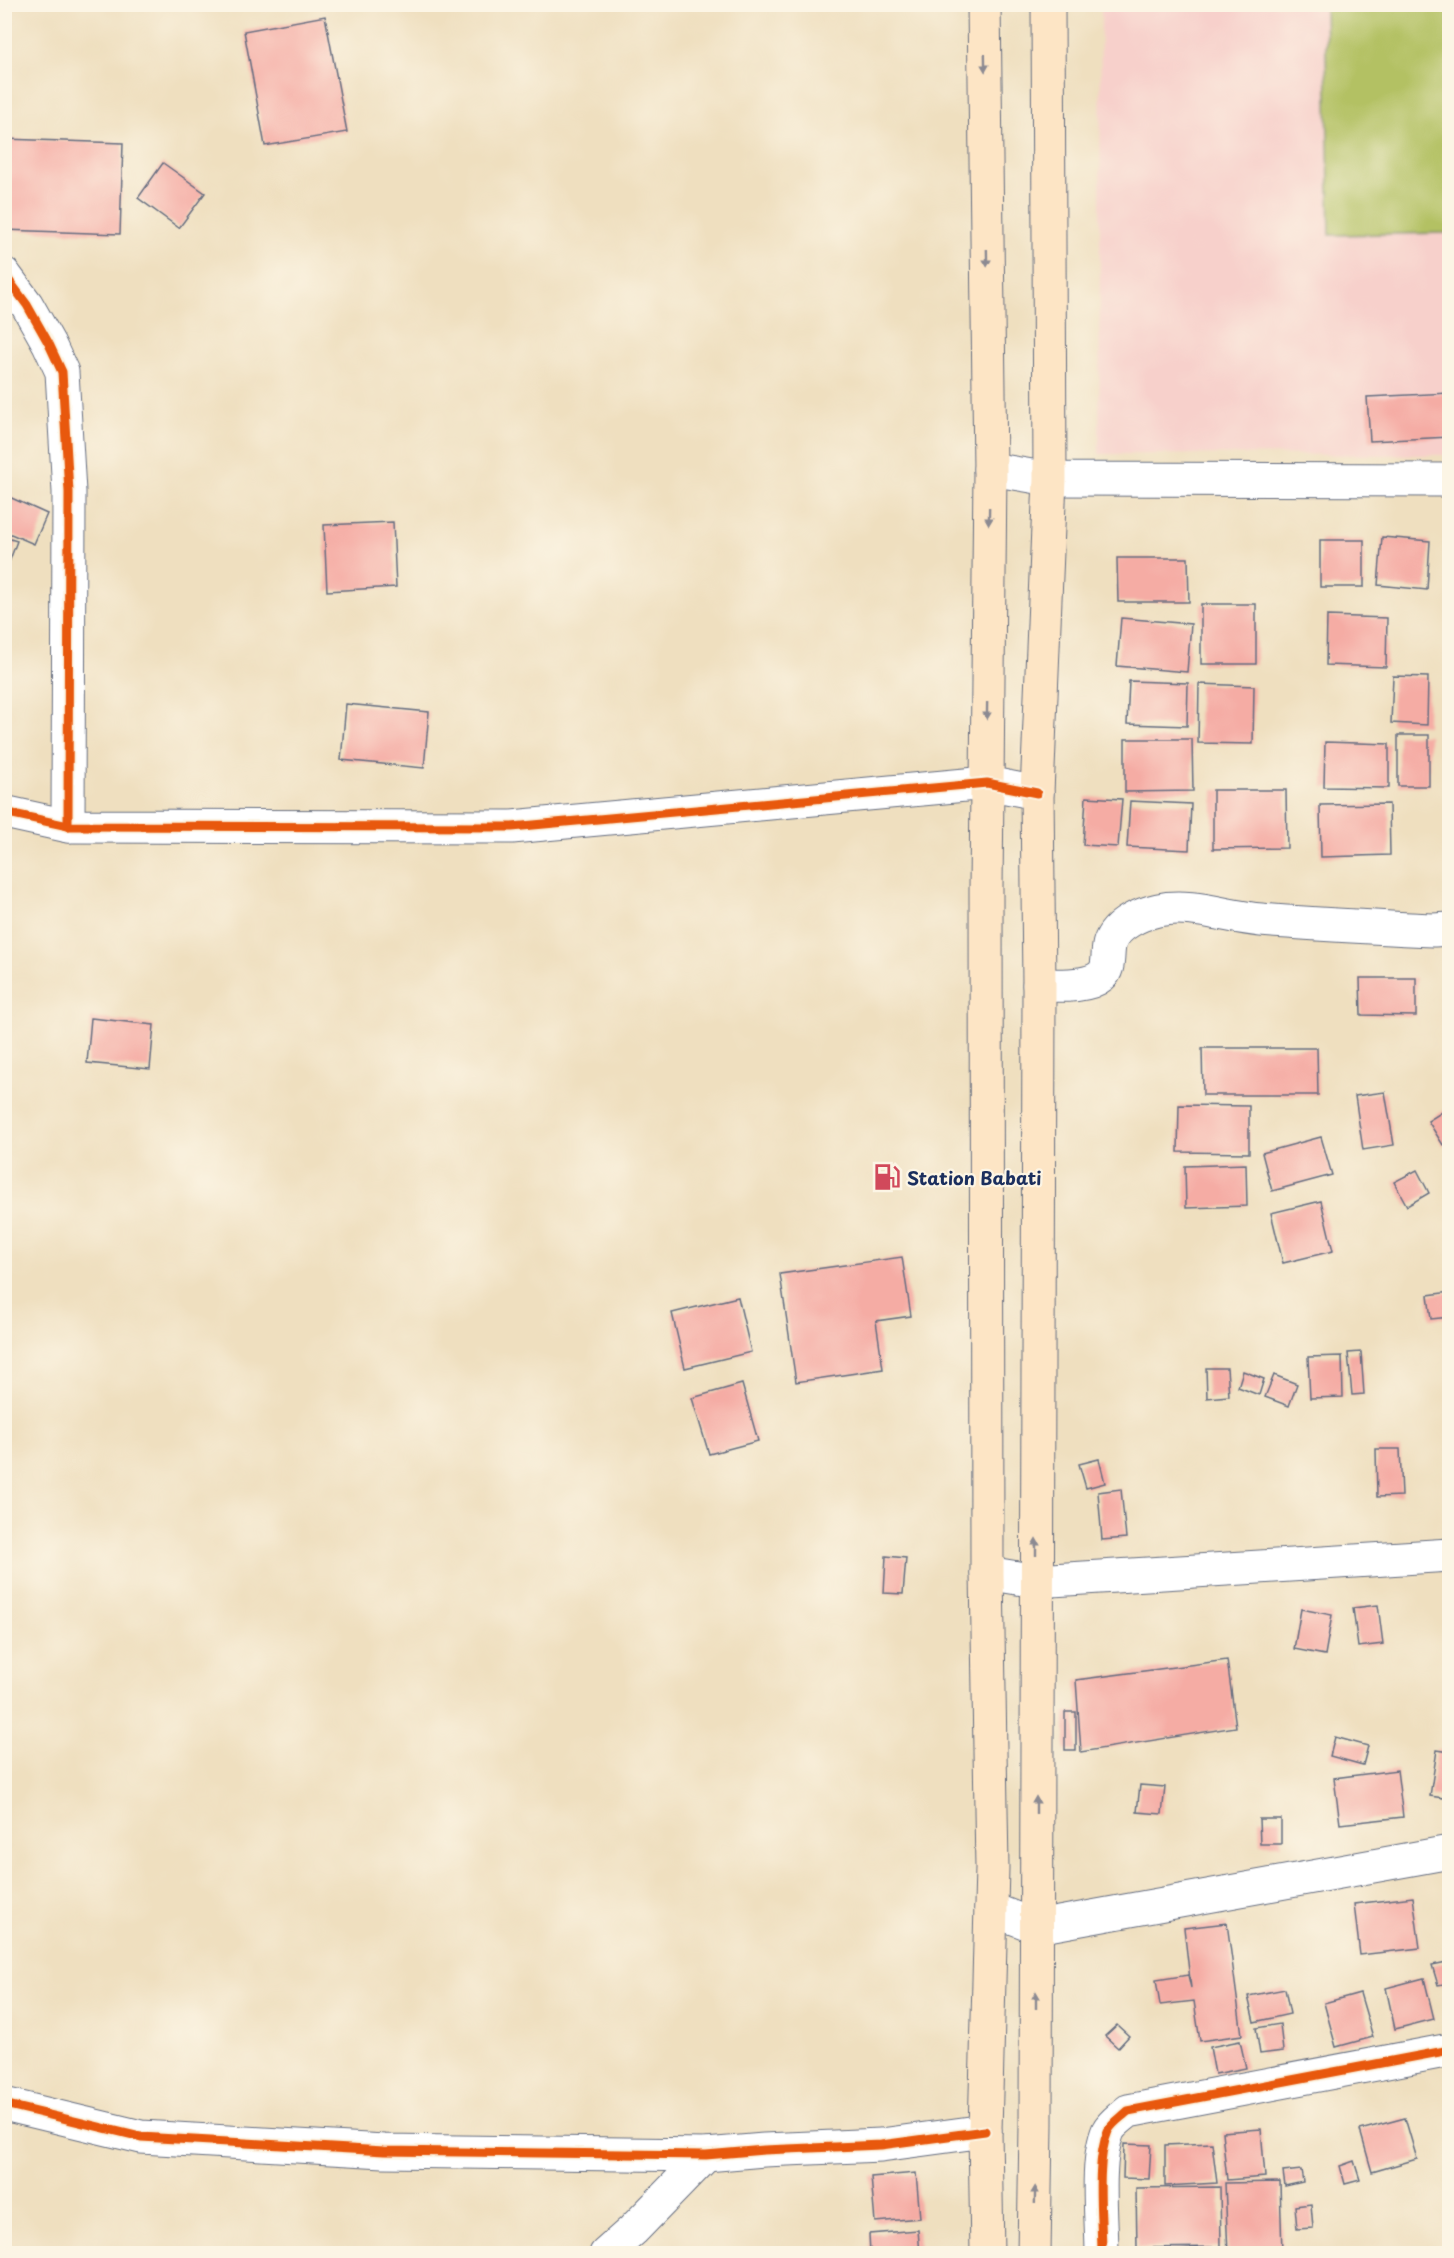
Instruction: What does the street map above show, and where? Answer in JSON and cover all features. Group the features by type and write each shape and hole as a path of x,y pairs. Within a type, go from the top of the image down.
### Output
{"main road":[{"path":"984,4 990,469 987,783 987,1573 991,1910 985,2132 987,2253"},
{"path":"1034,2253 1039,985 1037,794 1050,479 1048,4"}],"street":[{"path":"4,274 27,305 62,372 69,492 68,826"},
{"path":"990,469 1050,479 1449,480"},
{"path":"4,812 68,826 512,827 987,783 1037,794"},
{"path":"1039,985 1073,985 1101,976 1106,968 1110,942 1121,926 1143,914 1158,910 1178,908 1270,921 1449,929"},
{"path":"987,1573 1036,1581 1449,1554"},
{"path":"991,1910 1037,1927 1449,1852"},
{"path":"1102,2253 1103,2149 1109,2128 1128,2111 1449,2050"},
{"path":"4,2104 141,2137 384,2151 706,2156 764,2150 881,2145 985,2132"},
{"path":"606,2253 633,2230 706,2156"}],"shaded area":[{"path":"1101,5 1449,5 1449,455 1099,454"}],"green space":[{"path":"1325,5 1449,5 1449,233 1330,235"}],"building":[{"path":"325,16 347,132 265,146 244,31"},
{"path":"4,139 123,143 120,234 4,230"},
{"path":"163,163 205,193 179,228 138,198"},
{"path":"1450,393 1450,437 1370,441 1367,397"},
{"path":"7,496 47,514 34,544 4,531 4,501"},
{"path":"393,522 396,587 327,591 324,525"},
{"path":"4,537 17,541 5,573 4,573"},
{"path":"1382,537 1430,541 1427,590 1378,585"},
{"path":"1320,540 1364,540 1364,587 1320,587"},
{"path":"1117,558 1188,558 1189,602 1118,602"},
{"path":"1201,604 1256,604 1256,664 1201,664"},
{"path":"1327,616 1387,618 1386,667 1326,665"},
{"path":"1121,618 1191,624 1187,672 1117,666"},
{"path":"1393,676 1428,677 1427,725 1391,723"},
{"path":"1129,681 1188,683 1187,726 1127,724"},
{"path":"1199,684 1254,686 1253,744 1198,743"},
{"path":"346,704 429,712 424,768 341,760"},
{"path":"1398,735 1429,735 1429,786 1398,786"},
{"path":"1125,739 1192,739 1193,791 1125,792"},
{"path":"1325,742 1389,744 1389,788 1324,787"},
{"path":"1213,790 1286,790 1287,848 1213,849"},
{"path":"1086,797 1122,799 1118,847 1083,845"},
{"path":"1130,801 1191,804 1189,850 1127,847"},
{"path":"1389,804 1390,855 1321,857 1320,805"},
{"path":"1360,978 1416,978 1416,1016 1361,1015"},
{"path":"91,1018 154,1025 150,1069 87,1063"},
{"path":"1202,1048 1317,1048 1318,1095 1203,1095"},
{"path":"1385,1092 1394,1145 1363,1150 1355,1096"},
{"path":"1179,1105 1249,1106 1249,1153 1178,1152"},
{"path":"1450,1107 1450,1141 1443,1145 1428,1121"},
{"path":"1321,1137 1332,1175 1272,1191 1262,1153"},
{"path":"1246,1164 1247,1206 1186,1208 1185,1166"},
{"path":"1417,1170 1429,1193 1407,1206 1394,1182"},
{"path":"1321,1201 1333,1251 1283,1263 1271,1213"},
{"path":"902,1257 911,1316 876,1321 883,1369 796,1382 780,1274"},
{"path":"1450,1292 1450,1317 1431,1319 1428,1295"},
{"path":"738,1297 751,1352 685,1368 672,1313"},
{"path":"1361,1352 1364,1394 1352,1395 1348,1353"},
{"path":"1342,1356 1343,1397 1310,1398 1308,1357"},
{"path":"1206,1368 1227,1368 1229,1396 1207,1398"},
{"path":"1243,1371 1264,1379 1259,1395 1238,1387"},
{"path":"1274,1375 1297,1384 1289,1406 1265,1397"},
{"path":"742,1384 758,1441 709,1454 692,1398"},
{"path":"1376,1449 1400,1449 1402,1496 1377,1497"},
{"path":"1099,1459 1105,1483 1086,1488 1079,1464"},
{"path":"1121,1489 1126,1538 1102,1540 1098,1492"},
{"path":"886,1556 906,1558 903,1594 884,1593"},
{"path":"1378,1605 1383,1644 1358,1647 1353,1608"},
{"path":"1301,1609 1332,1615 1325,1655 1294,1649"},
{"path":"1227,1660 1236,1727 1081,1752 1076,1680"},
{"path":"1065,1712 1076,1712 1076,1750 1065,1750"},
{"path":"1335,1737 1368,1746 1363,1765 1330,1756"},
{"path":"1437,1750 1450,1752 1450,1799 1430,1796"},
{"path":"1397,1770 1403,1817 1340,1824 1334,1778"},
{"path":"1140,1785 1165,1787 1162,1814 1137,1812"},
{"path":"1259,1819 1281,1819 1281,1844 1260,1844"},
{"path":"1413,1897 1420,1948 1360,1955 1354,1904"},
{"path":"1227,1923 1242,2035 1200,2041 1194,2001 1160,2005 1156,1980 1188,1975 1191,1988 1184,1928"},
{"path":"1447,1962 1450,1983 1438,1985 1432,1965"},
{"path":"1424,1978 1434,2019 1395,2029 1386,1988"},
{"path":"1285,1989 1290,2014 1254,2022 1248,1996"},
{"path":"1360,1993 1373,2037 1336,2047 1324,2003"},
{"path":"1280,2024 1283,2051 1260,2054 1256,2028"},
{"path":"1117,2025 1129,2036 1118,2048 1105,2036"},
{"path":"1240,2041 1246,2068 1215,2074 1210,2047"},
{"path":"1405,2118 1417,2159 1372,2172 1360,2130"},
{"path":"1261,2129 1265,2177 1227,2180 1222,2132"},
{"path":"1212,2143 1217,2183 1165,2186 1165,2145"},
{"path":"1124,2144 1151,2145 1149,2179 1123,2178"},
{"path":"1354,2161 1360,2180 1345,2184 1340,2166"},
{"path":"1301,2170 1303,2182 1285,2186 1283,2172"},
{"path":"916,2173 920,2218 875,2222 871,2177"},
{"path":"1280,2182 1282,2254 1228,2254 1225,2183"},
{"path":"1220,2187 1221,2247 1137,2248 1136,2188"},
{"path":"1311,2204 1313,2228 1297,2229 1295,2206"},
{"path":"918,2230 920,2254 870,2254 869,2234"},
{"path":"1209,2248 1209,2254 1162,2254 1162,2251"}],"cycle path":[{"path":"4,274 27,305 62,372 69,492 68,826"},
{"path":"4,812 68,826 512,827 987,783 1037,793"},
{"path":"1102,2254 1100,2174 1104,2144 1110,2128 1128,2111 1450,2050"},
{"path":"4,2104 141,2137 384,2151 706,2155 881,2145 985,2131"}],"place":[{"name":"Station Babati","path":"887,1177"}]}
